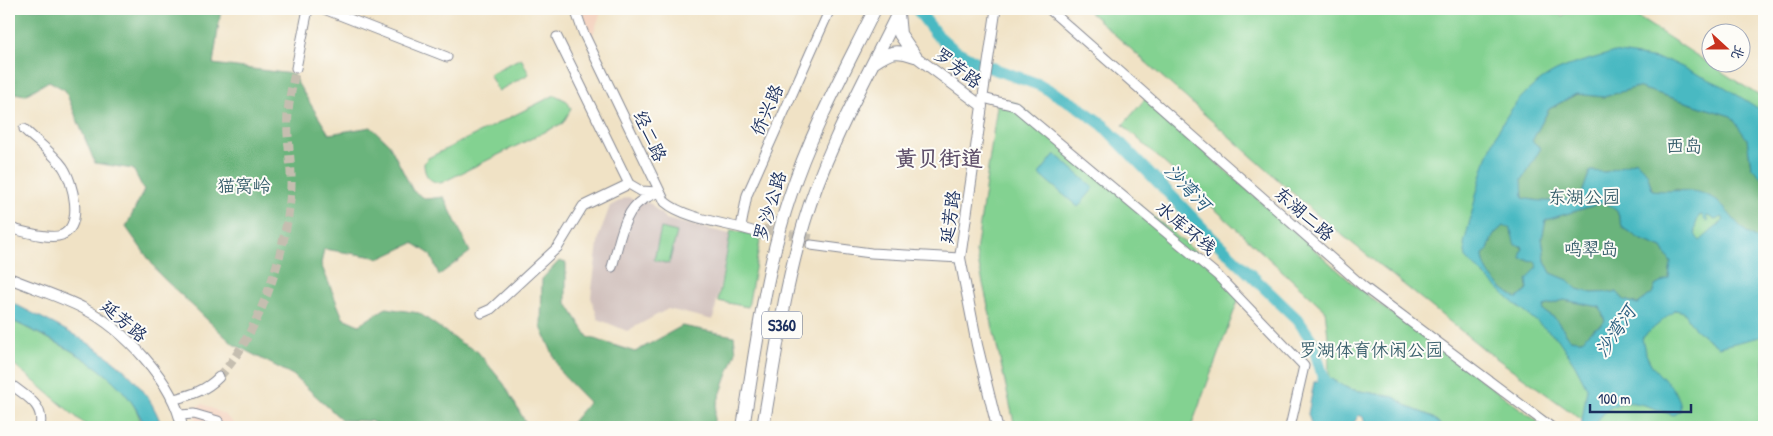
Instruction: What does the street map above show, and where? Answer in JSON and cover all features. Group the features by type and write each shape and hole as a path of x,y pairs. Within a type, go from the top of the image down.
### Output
{"highway":[{"name":"罗沙公路","path":"744,427 768,287 781,224 790,195 812,138 875,9"},
{"path":"899,10 900,34 915,56"},
{"name":"S360","path":"762,427 794,263 804,223 818,183 872,63 899,10"},
{"path":"872,63 892,52 899,51 915,56"}],"main road":[{"name":"罗芳路","path":"915,56 982,102"},
{"name":"延芳路","path":"982,102 960,258 977,345 997,427"},
{"name":"延芳路","path":"9,278 71,302 109,324 157,372 174,399 182,427"}],"street":[{"path":"296,68 308,9"},
{"path":"324,9 447,57"},
{"name":"经二路","path":"574,9 658,192 672,209 684,214 762,232"},
{"name":"侨兴路","path":"741,227 747,195 830,9"},
{"name":"延芳路","path":"982,102 996,9"},
{"name":"东湖二路","path":"1050,9 1364,287 1551,427"},
{"path":"557,37 629,184 641,191 658,192"},
{"name":"水库环线","path":"982,102 1015,106 1217,275 1271,330 1304,366 1290,427"},
{"path":"9,228 56,236 67,231 74,218 73,189 70,178 62,166 24,129"},
{"path":"482,313 491,308 558,247 583,206 629,184"},
{"path":"612,266 628,217 633,208 638,202 658,192"},
{"path":"812,242 864,252 960,258"},
{"path":"174,399 192,395 209,387 220,376"},
{"path":"9,383 38,406 42,416 40,427"},
{"path":"180,415 194,414 218,421"}],"shaded area":[{"path":"581,9 602,9 592,37"},
{"path":"627,197 651,204 666,219 730,234 713,320 668,309 627,331 598,319 591,297 599,236 610,206"},
{"path":"203,404 225,415 238,427 197,427 193,408"}],"green space":[{"name":"猫窝岭","path":"9,9 221,9 213,64 292,74 329,134 371,127 389,144 413,191 426,199 444,197 470,252 439,275 430,254 413,243 381,258 324,249 321,264 343,318 359,325 386,308 419,313 461,343 477,351 504,384 528,427 384,427 370,421 342,420 293,375 233,344 160,275 126,227 144,190 133,169 95,163 65,90 49,81 25,95 9,92"},
{"name":"东湖公园","path":"1086,9 1551,9 1563,16 1568,9 1625,9 1700,58 1700,72 1722,72 1764,99 1764,427 1592,427 1485,350 1321,218"},
{"path":"521,58 529,74 498,91 489,74"},
{"name":"西岛","path":"1637,87 1731,116 1747,138 1751,167 1764,180 1764,242 1754,238 1738,227 1718,203 1677,189 1668,193 1652,190 1647,173 1636,161 1606,172 1590,171 1581,196 1553,201 1523,198 1521,180 1540,148 1532,141 1549,109 1577,94 1604,97"},
{"path":"555,95 567,101 571,109 563,123 441,183 433,181 426,174 424,163 428,158"},
{"path":"998,99 1017,103 1220,272 1239,298 1191,427 1015,427 976,252"},
{"name":"罗湖体育休闲公园","path":"1145,99 1359,289 1545,427 1443,427 1431,416 1410,408 1394,397 1349,389 1329,378 1325,310 1123,125"},
{"name":"鸣翠岛","path":"1605,202 1617,211 1623,228 1640,239 1662,248 1671,263 1669,278 1655,286 1654,292 1638,304 1624,300 1617,292 1592,293 1576,289 1568,280 1551,273 1545,261 1542,238 1546,220"},
{"path":"1503,226 1510,227 1513,230 1528,261 1535,260 1538,267 1532,275 1525,292 1517,299 1494,280 1484,262 1483,254 1488,250 1493,235"},
{"path":"661,228 677,232 669,264 654,260"},
{"path":"731,230 761,236 748,307 718,301"},
{"path":"559,261 566,263 566,302 588,337 635,352 682,326 734,336 736,352 716,406 713,427 568,427 589,402 561,373 541,327 542,279"},
{"path":"1564,300 1600,307 1605,321 1591,331 1584,339 1570,339 1555,318 1543,311 1544,306"},
{"path":"9,319 68,349 107,375 123,390 135,408 142,427 88,427 9,360"}],"water":[{"path":"1614,52 1669,61 1723,86 1764,112 1764,180 1751,167 1747,139 1731,116 1637,87 1604,97 1576,94 1549,109 1532,141 1541,148 1522,180 1523,198 1552,201 1581,196 1590,171 1606,172 1636,161 1647,173 1652,190 1693,191 1715,199 1739,225 1764,242 1764,336 1718,347 1695,329 1684,312 1675,310 1642,338 1645,352 1651,364 1678,397 1680,411 1673,415 1639,404 1620,404 1602,415 1594,427 1581,427 1587,388 1575,365 1558,339 1511,301 1466,258 1464,244 1482,173 1490,150 1512,108 1529,90 1556,71","holes":["1605,202 1617,211 1623,228 1640,239 1662,248 1671,263 1669,278 1655,286 1654,292 1638,304 1624,300 1617,292 1592,293 1577,289 1568,280 1551,273 1545,261 1542,238 1546,220","1702,215 1706,221 1708,216 1715,220 1722,217 1724,220 1700,241 1695,232 1699,216","1503,226 1510,227 1515,245 1522,246 1521,259 1535,261 1537,267 1527,280 1528,289 1517,299 1499,285 1486,268 1483,254 1488,250 1493,235","1564,300 1600,307 1605,321 1591,331 1584,339 1570,339 1555,318 1543,311 1544,306"]},
{"path":"1055,154 1094,188 1078,207 1039,174"},
{"path":"9,301 77,337 119,365 137,383 151,403 162,427 145,427 135,407 122,390 106,374 88,361 49,338 9,319"},
{"path":"1329,378 1349,389 1394,397 1410,408 1431,416 1443,427 1360,427 1312,427 1308,414 1314,382","holes":["1359,415 1363,417 1365,423 1360,427 1353,424"]}],"waterway":[{"name":"沙湾河","path":"917,9 936,34 954,50 980,64 1040,85 1077,106 1103,125 1210,236 1298,320 1312,341 1324,380 1334,393"}],"tunnel":[{"path":"219,377 234,359 259,313 270,287 285,234 291,186 288,113 296,68"},
{"path":"763,229 813,239"}],"district":[{"name":"黄贝街道","path":"939,158"}]}
